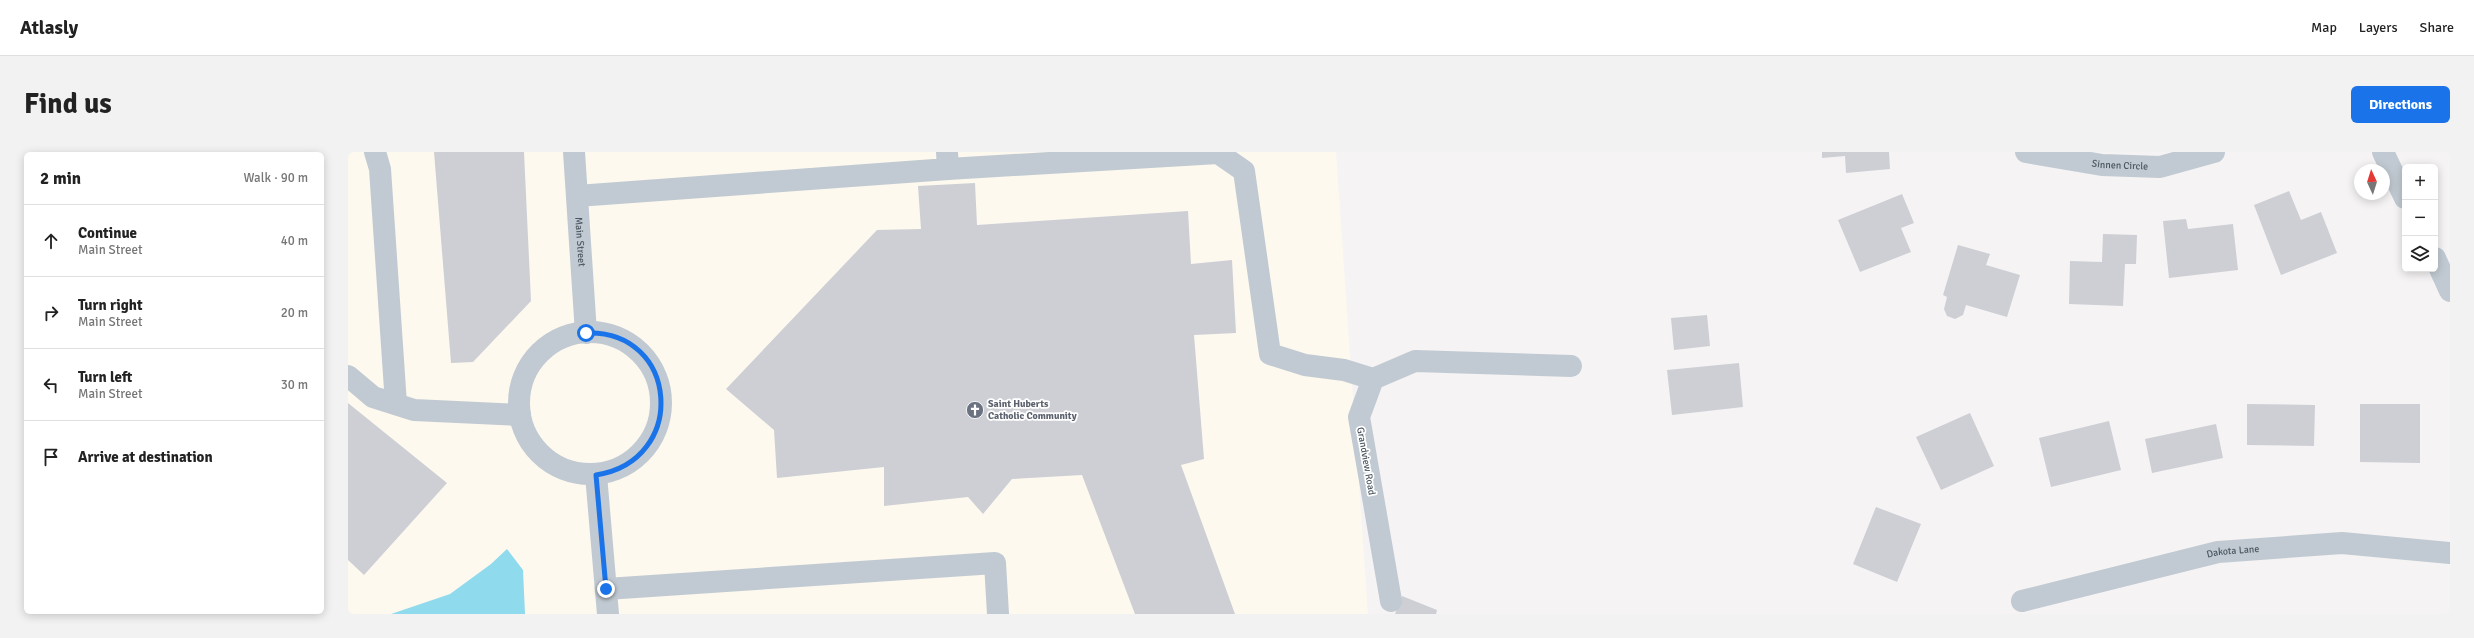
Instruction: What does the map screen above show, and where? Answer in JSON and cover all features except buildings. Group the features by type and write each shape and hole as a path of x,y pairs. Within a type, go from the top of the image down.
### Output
{"street":[{"path":"375,152 380,169 396,404"},
{"name":"Main Street","path":"574,152 586,333"},
{"name":"Sinnen Circle","path":"2026,152 2102,165 2160,167 2214,152"},
{"path":"2382,152 2402,192"},
{"path":"577,196 947,161 1218,153 1244,171 1270,354 1305,365 1344,370 1372,379 1415,361 1571,366"},
{"path":"2438,265 2450,291"},
{"path":"600,332 617,336 642,353 654,368 662,397 662,416 651,442 628,465 609,473 596,475 587,475 558,468 539,455 527,438 520,415 520,386 529,365 549,344 573,334 586,333 600,332"},
{"path":"348,376 373,397 414,410 520,415"},
{"name":"Grandview Road","path":"1372,379 1359,417 1391,601"},
{"path":"596,475 608,614"},
{"name":"Dakota Lane","path":"2022,601 2218,552 2342,543 2450,553"},
{"path":"606,589 994,563 998,614"}],"shaded area":[{"path":"348,152 1336,152 1368,614 348,614"}],"water":[{"path":"507,549 523,570 525,614 391,614 450,594 491,564"}],"place":[{"name":"Saint Huberts Catholic Community","path":"975,410"}],"route":[{"path":"586,333 600,332 617,336 642,353 654,368 662,397 662,416 651,442 628,465 609,473 596,475 606,589"}]}
